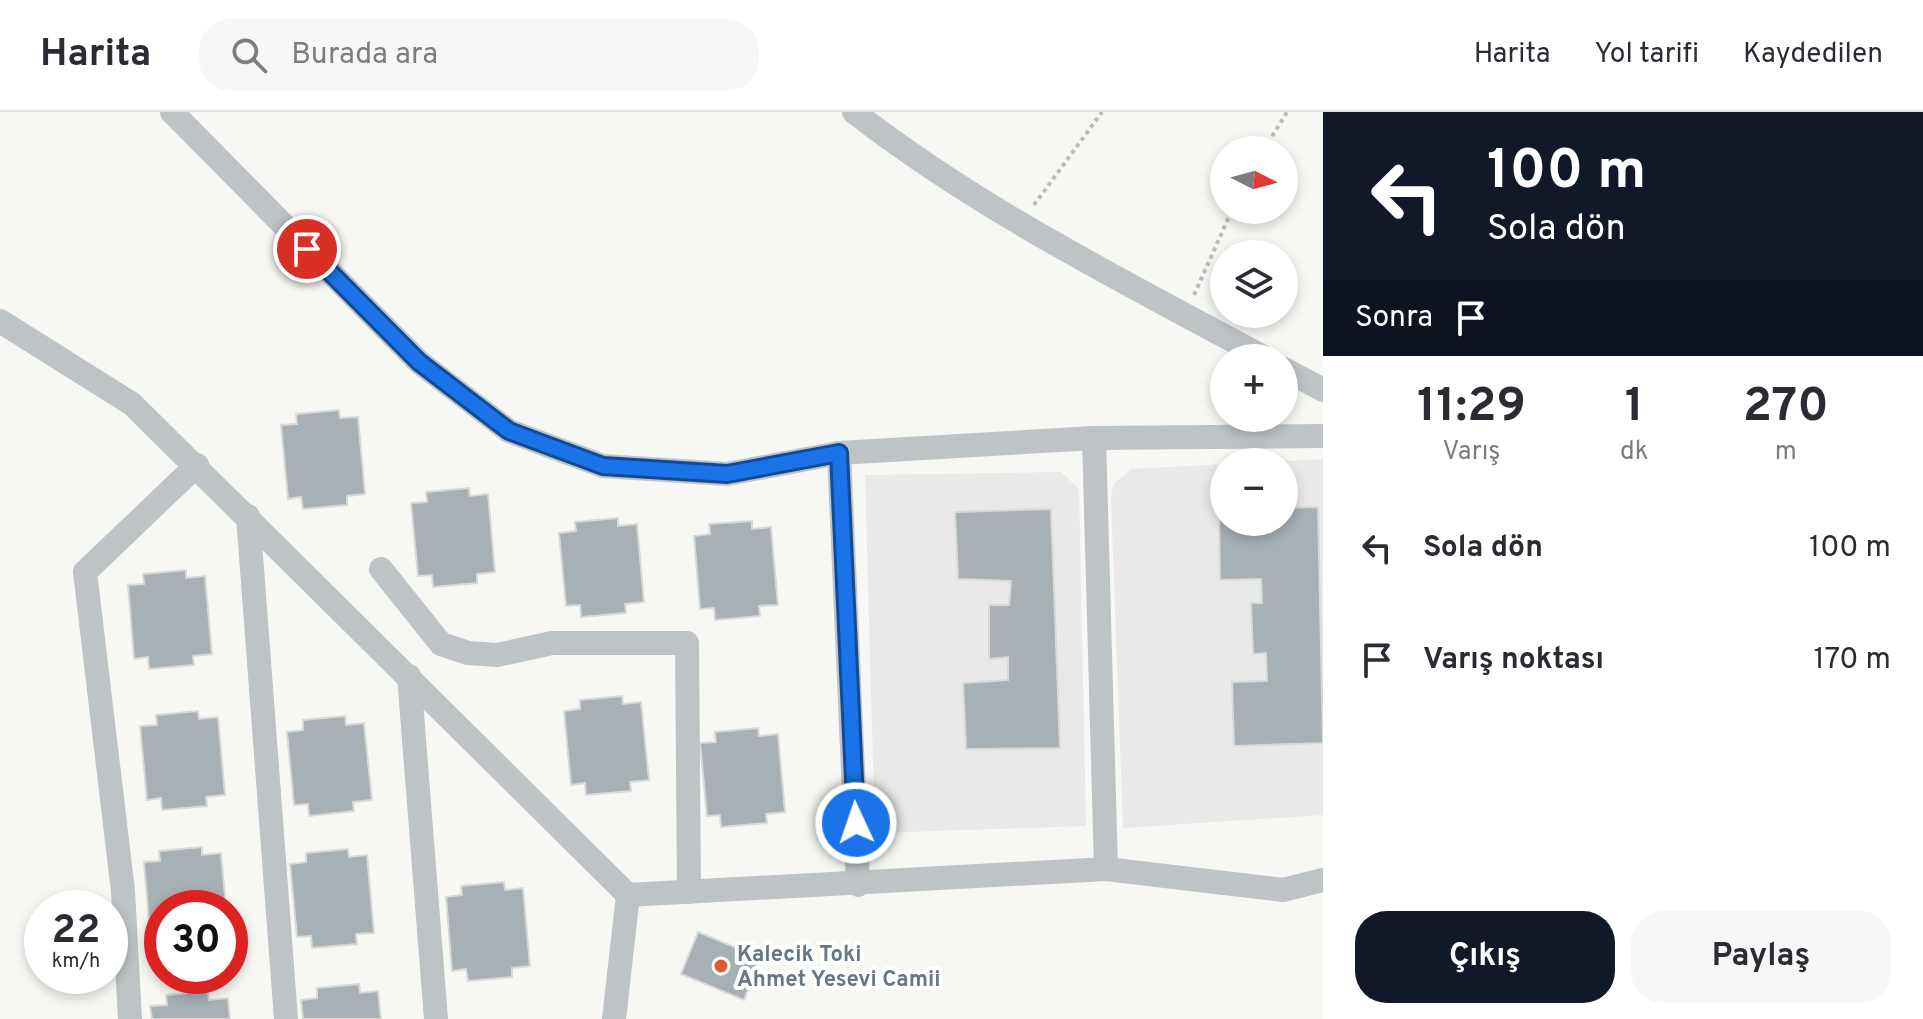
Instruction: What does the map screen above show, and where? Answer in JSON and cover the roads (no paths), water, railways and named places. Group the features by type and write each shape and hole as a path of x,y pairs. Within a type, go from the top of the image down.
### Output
{"street":[{"path":"172,112 419,362 509,431 603,466 727,474 839,453 1094,438 1323,436"},
{"path":"854,112 893,142 1021,224 1239,344"},
{"path":"0,321 132,404 628,895 858,885 1106,869 1283,890 1323,880"},
{"path":"1298,377 1323,390"},
{"path":"1094,438 1106,869"},
{"path":"839,453 858,885"},
{"path":"130,1019 123,891 85,572 197,465"},
{"path":"248,516 286,1019"},
{"path":"381,569 441,644 468,653 497,655 552,643 687,643 689,892"},
{"path":"409,676 436,1019"},
{"path":"614,1019 628,895"}],"place":[{"name":"Kalecik Toki Ahmet Yesevi Camii","path":"721,966"}]}
